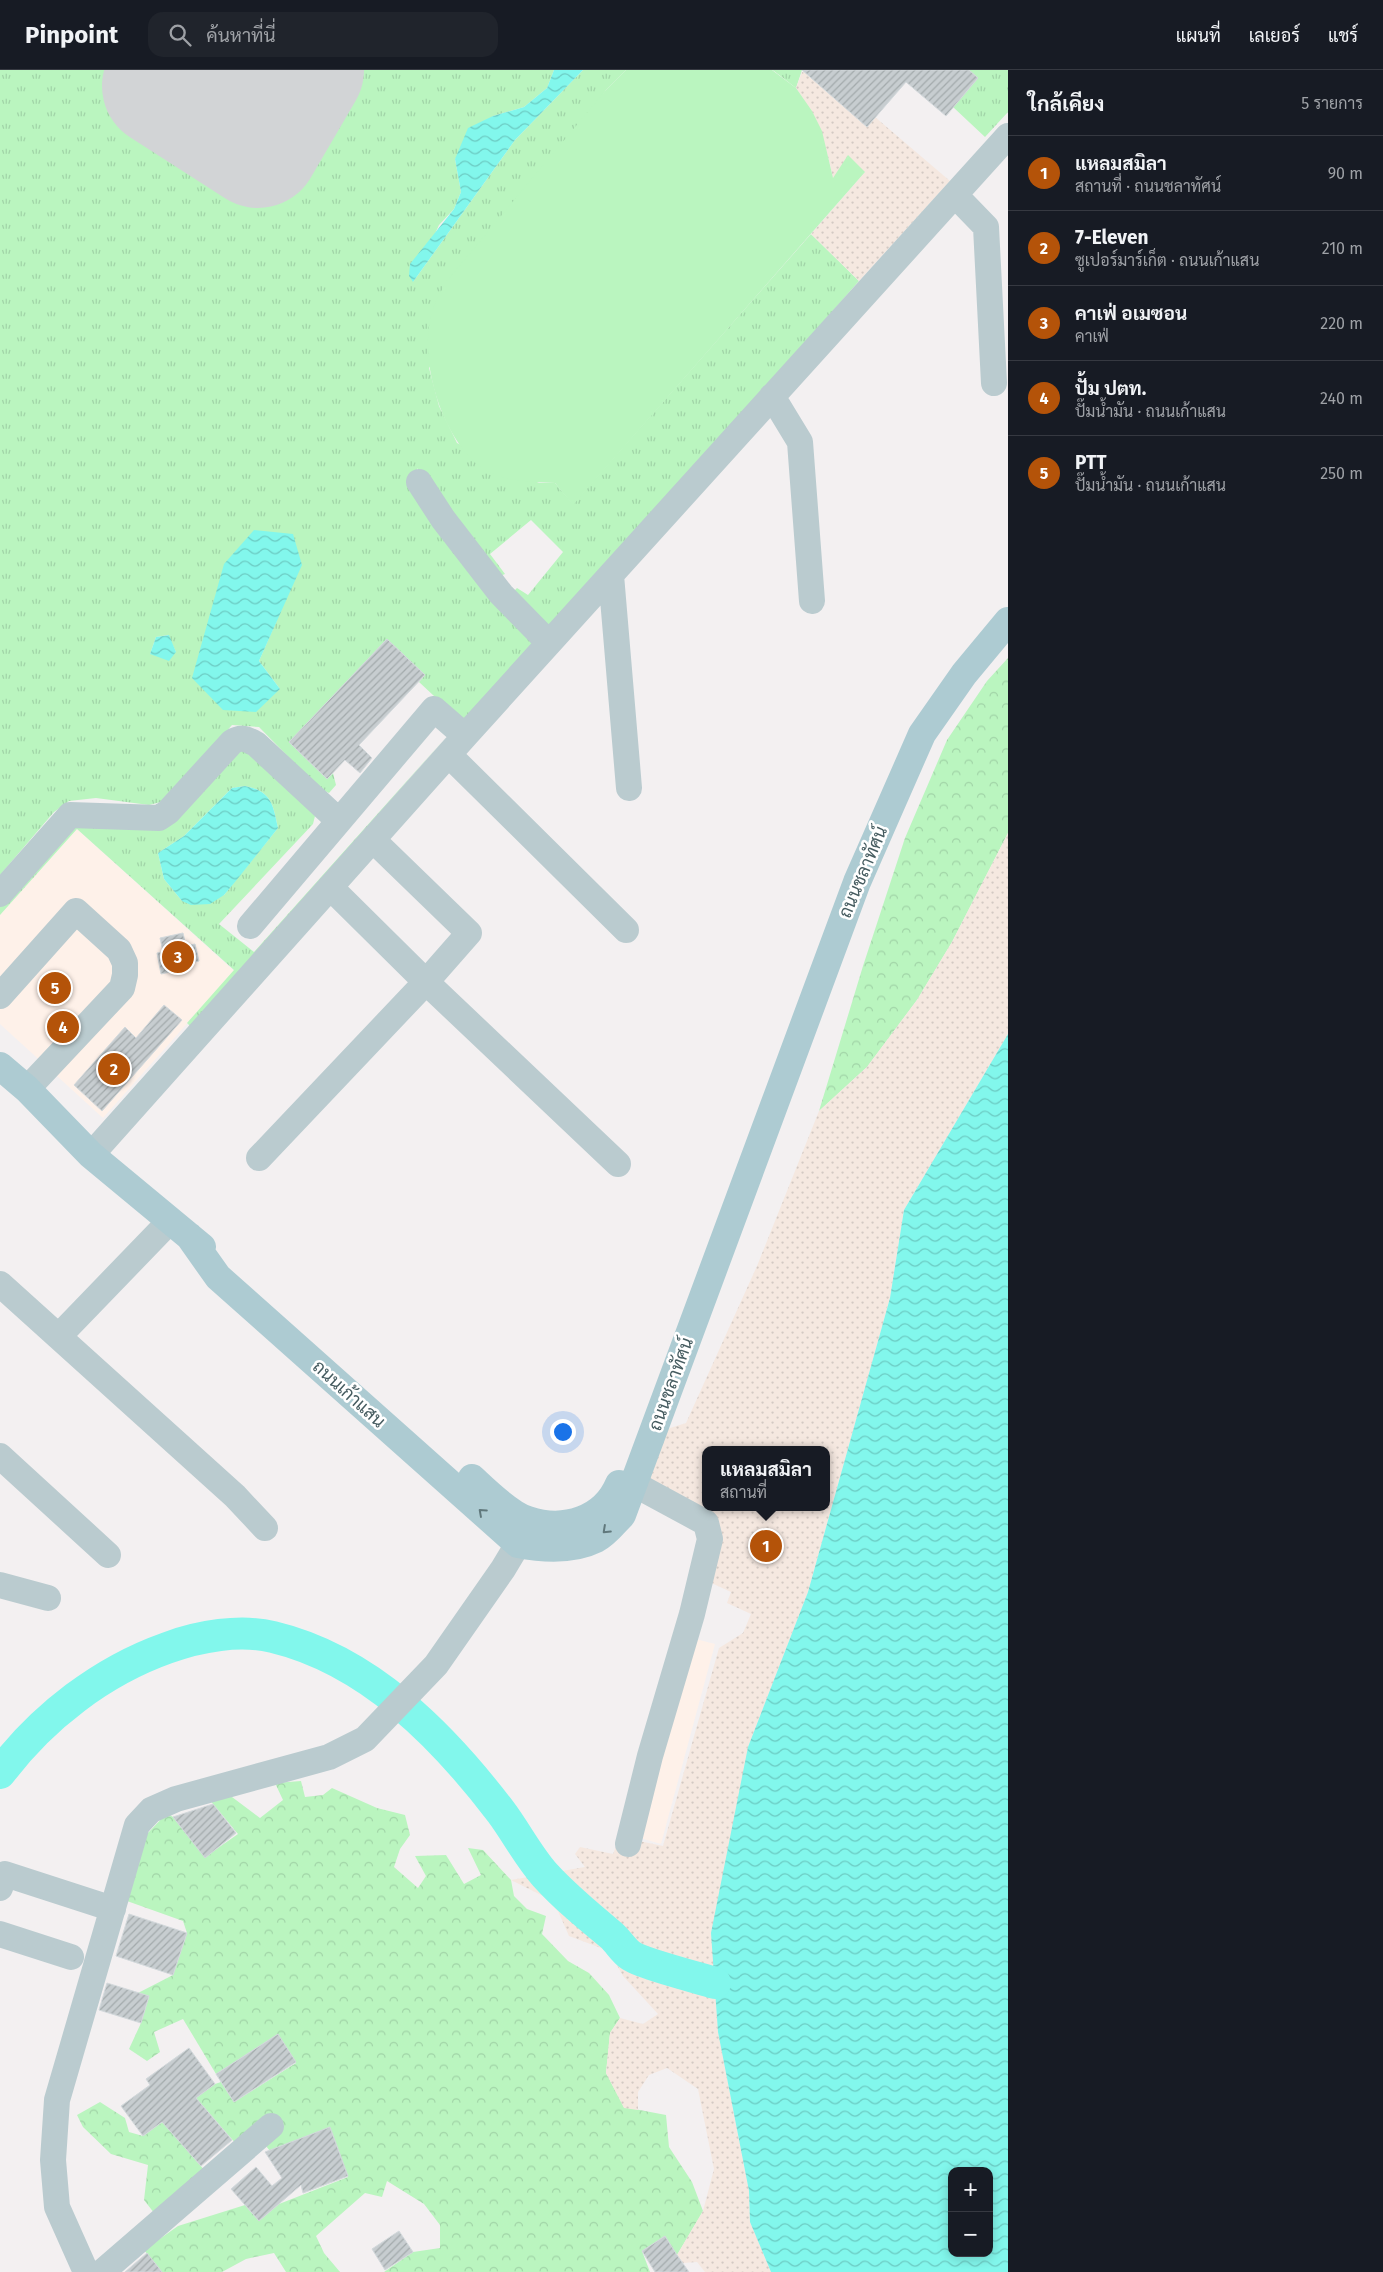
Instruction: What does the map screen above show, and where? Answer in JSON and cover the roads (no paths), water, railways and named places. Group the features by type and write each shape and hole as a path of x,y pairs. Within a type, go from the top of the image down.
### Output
{"main road":[{"name":"ถนนชลาทัศน์","path":"523,1532 538,1548 568,1548 597,1539 622,1515 857,882 922,734 964,674 1008,621"},
{"name":"ถนนเก้าแสน","path":"0,1066 27,1089 91,1155 179,1228 218,1277 523,1532"},
{"name":"ถนนชลาทัศน์","path":"523,1532 584,1520 605,1508 618,1487 759,1145"}],"street":[{"path":"91,1155 549,643 1008,136"},
{"path":"955,195 986,227 994,383"},
{"path":"772,396 800,442 812,601"},
{"path":"419,482 443,519 502,594 549,643"},
{"path":"611,575 629,788"},
{"path":"250,926 434,709 457,746 626,930"},
{"path":"0,894 70,815 159,818 168,812 237,738 247,739 256,744 339,821"},
{"path":"260,1158 426,982 469,933 373,840"},
{"path":"330,887 426,982 618,1164"},
{"path":"0,996 76,911 120,950 125,963 122,988 27,1089"},
{"path":"59,1336 179,1228"},
{"path":"0,1284 235,1496 265,1528"},
{"path":"0,1456 108,1555"},
{"path":"628,1844 650,1756 692,1614 710,1538 706,1523 634,1484"},
{"path":"86,2272 57,2207 53,2160 57,2100 137,1826 151,1810 176,1799 329,1757 365,1739 436,1665 523,1532"},
{"path":"0,1585 48,1598"},
{"path":"0,1888 4,1874 113,1909"},
{"path":"0,1934 71,1957"},
{"path":"102,2272 270,2126"}],"water":[{"path":"554,70 583,70 515,140 413,282 409,276 410,264 454,209 461,192 455,159 468,128 493,116 524,107 547,88"},
{"path":"254,530 293,534 302,565 259,661 280,689 256,712 223,710 192,678 224,564"},
{"path":"169,635 176,652 169,661 150,654 156,637"},
{"path":"245,786 254,788 266,795 272,805 278,828 224,895 210,904 191,905 182,901 164,879 158,853 184,836 232,788"},
{"path":"1008,1034 1008,2272 771,2272 750,2222 749,2191 718,2032 711,1933 748,1747 808,1592 890,1298 904,1210"}],"waterway":[{"path":"0,1773 17,1752 54,1715 75,1698 119,1669 167,1648 206,1637 233,1634 273,1637 308,1648 341,1663 372,1682 429,1729 501,1812 545,1875 569,1899 614,1937 630,1955 657,1966 715,1983"}],"place":[{"name":"คาเฟ่ อเมซอน","path":"178,957"},
{"name":"PTT","path":"55,988"},
{"name":"ปั้ม ปตท.","path":"63,1027"},
{"name":"7-Eleven","path":"114,1069"},
{"name":"แหลมสมิลา","path":"766,1546"}]}
